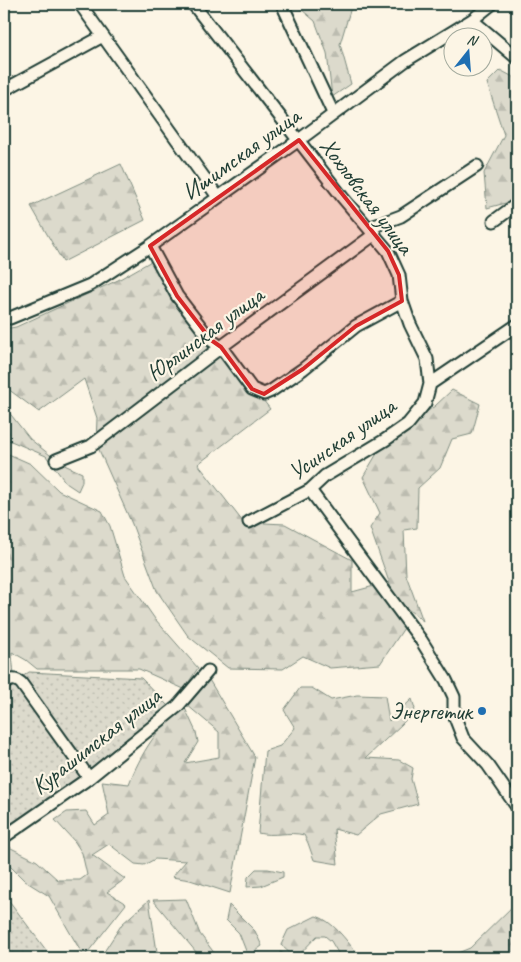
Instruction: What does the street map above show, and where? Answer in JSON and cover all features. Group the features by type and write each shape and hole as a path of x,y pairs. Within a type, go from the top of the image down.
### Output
{"street":[{"path":"80,4 218,197"},
{"name":"Хохловская улица","path":"193,4 343,198 388,251 399,275 402,301 410,324 427,359 430,384"},
{"path":"282,4 333,113"},
{"name":"Ишимская улица","path":"4,318 10,318 90,285 150,246 299,140 405,61 472,20 492,4"},
{"path":"472,20 517,58"},
{"path":"4,90 103,36"},
{"name":"Юрлинская улица","path":"56,460 91,446 372,231 401,216 477,166"},
{"path":"494,221 517,204"},
{"path":"150,246 177,296 211,340 221,347 252,389 264,394 303,369 356,326 402,301"},
{"path":"430,384 517,325"},
{"name":"Усинская улица","path":"249,522 310,490 325,476 408,424 425,403 430,384"},
{"path":"310,490 421,640 446,680 454,697 454,715 464,738 488,765 517,807"},
{"name":"Курашимская улица","path":"4,838 89,778 178,706 208,671"},
{"path":"8,682 17,680 21,683 89,778"}],"highlighted area":[{"path":"299,140 388,251 399,275 402,301 356,326 303,369 264,394 252,389 221,347 211,340 177,296 150,246"}],"green space":[{"path":"295,4 352,4 340,44 351,84 332,97 327,53 315,21"},
{"path":"500,70 517,79 517,153 514,152 517,154 517,200 487,208 484,173 504,135 487,83"},
{"path":"121,164 145,220 63,262 31,206"},
{"path":"155,259 270,409 198,464 243,522 285,524 352,560 352,592 374,586 406,625 380,664 330,668 303,656 283,669 228,668 188,636 157,591 132,524 96,443 97,418 84,379 39,412 8,389 4,383 4,329 16,327 118,280"},
{"path":"452,390 480,404 472,434 452,439 440,468 418,488 417,528 404,530 406,575 423,621 395,599 370,528 380,513 363,477 385,440 435,406"},
{"path":"4,406 30,439 60,463 82,473 82,482 78,491 66,483 46,456 4,438"},
{"path":"4,452 31,464 59,491 102,511 110,526 125,576 155,619 198,668 184,689 139,669 37,669 12,652 13,677 9,686 4,690"},
{"path":"29,672 141,678 169,707 85,778 4,834 4,690"},
{"path":"208,678 255,757 230,893 190,880 172,877 186,861 155,859 144,865 135,864 109,844 92,855 125,879 107,892 126,904 84,957 49,896 25,881 4,860 4,846 37,861 58,880 80,880 87,875 82,853 75,842 55,820 67,812 86,811 95,825 109,815 102,781 129,784 151,741 166,722 184,706 196,732 198,742 185,763 219,757 219,732 187,705"},
{"path":"300,688 312,688 331,700 357,695 385,696 389,721 412,699 415,709 366,758 399,760 413,768 411,779 418,804 381,814 356,835 334,829 338,864 314,860 304,835 258,833 265,751 280,746 295,728 284,710"},
{"path":"256,869 283,872 283,877 261,886 247,887 248,877"},
{"path":"4,894 52,958 4,958"},
{"path":"186,899 200,934 218,958 201,958 153,900"},
{"path":"149,900 158,958 100,958 122,924"},
{"path":"517,902 517,958 448,957 470,948"},
{"path":"229,905 255,931 262,946 248,956 239,933 226,920"},
{"path":"316,916 328,922 343,936 356,952 353,958 341,958 331,941 325,936 317,936 296,958 280,958 280,952 294,957 281,945 288,930"}],"place":[{"name":"Энергетик","path":"482,711"}]}
